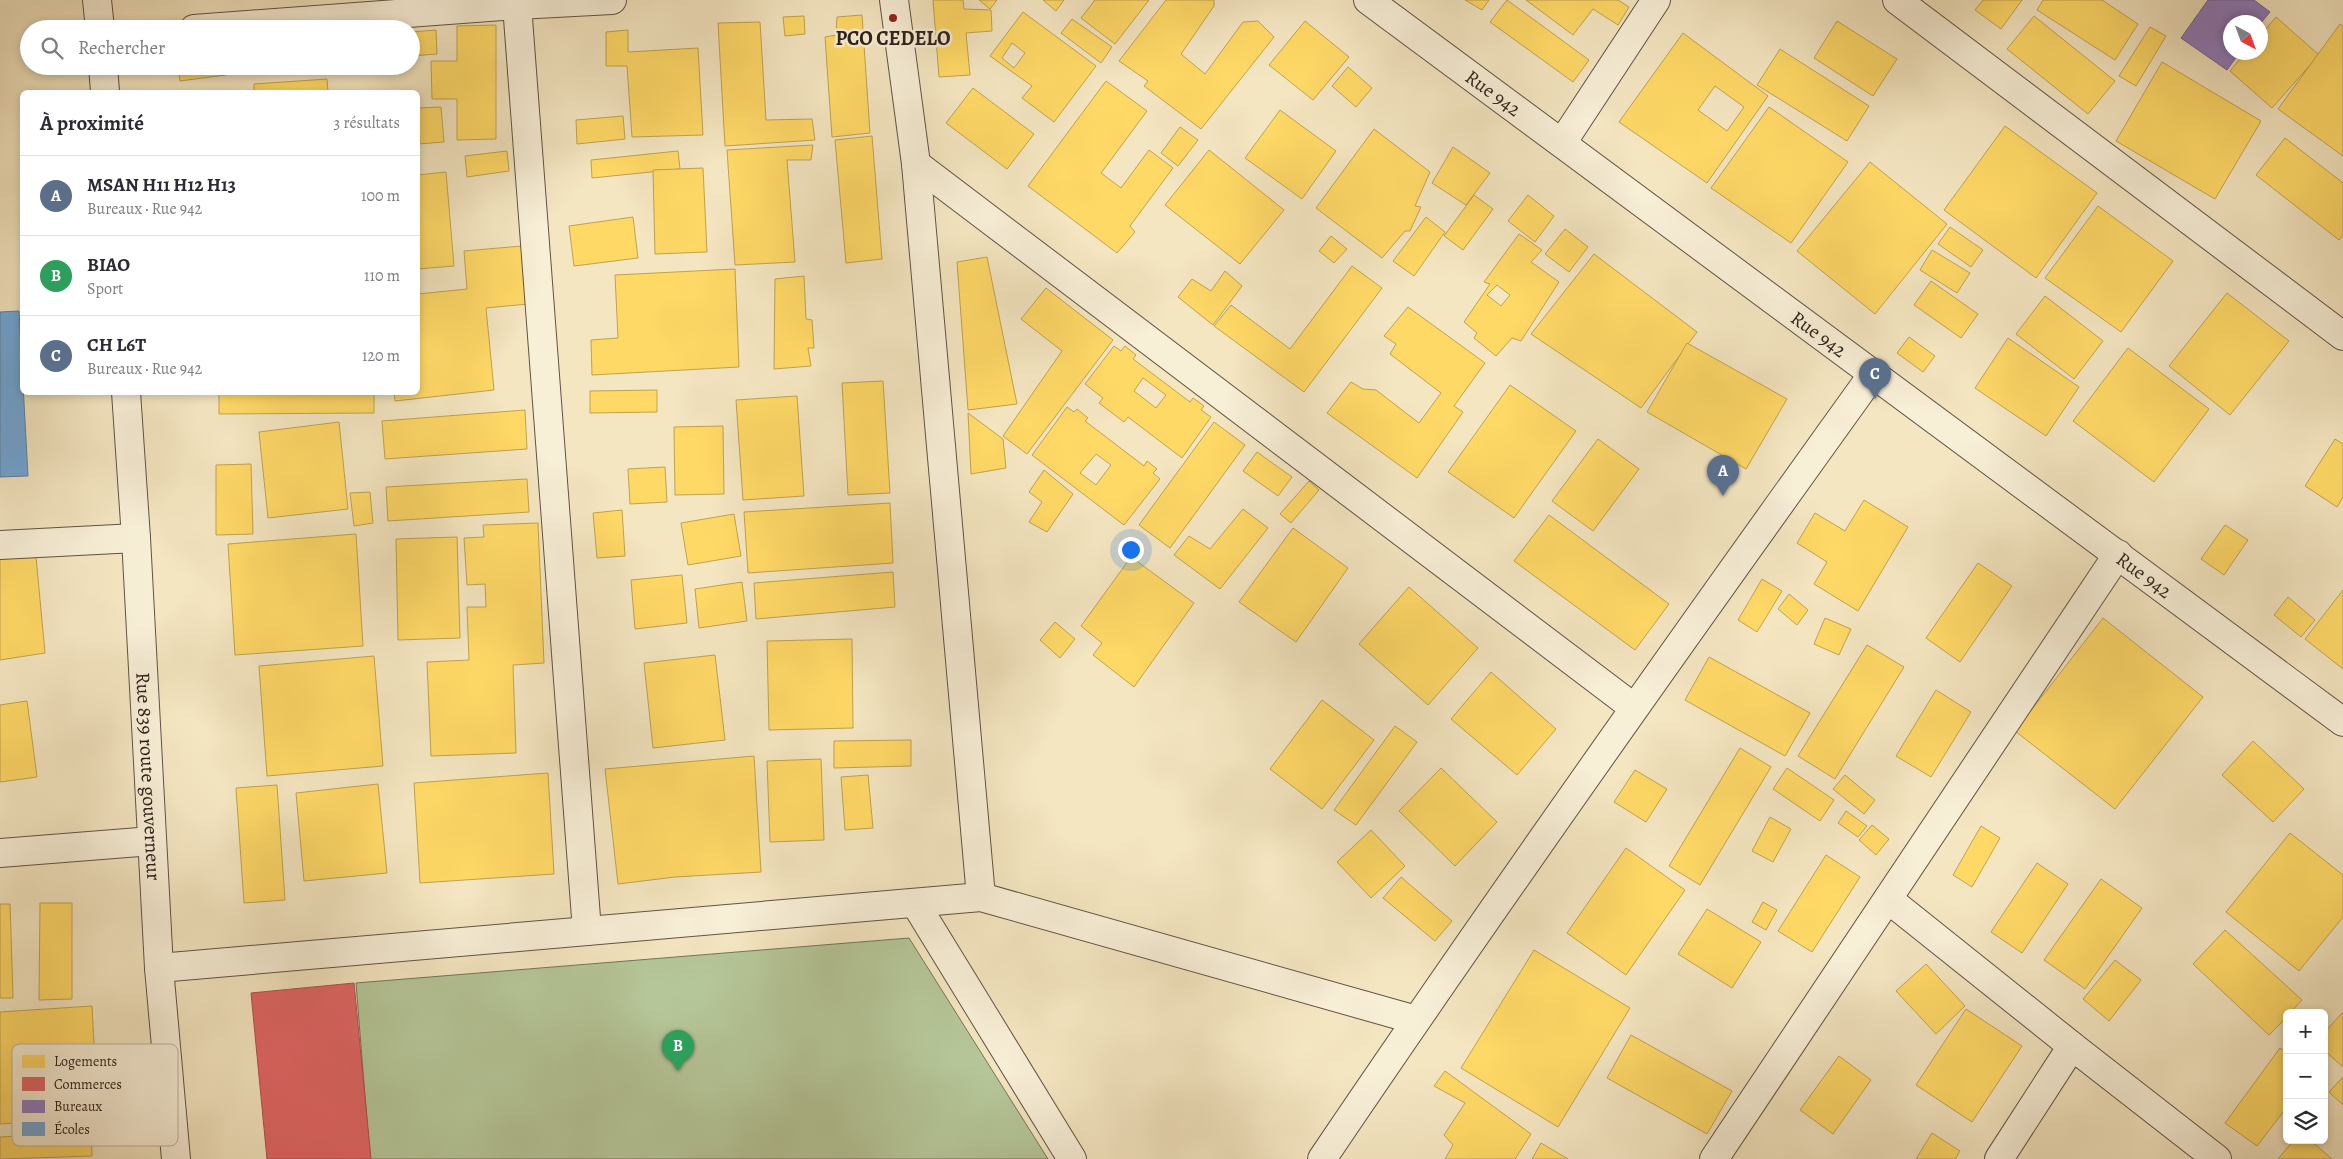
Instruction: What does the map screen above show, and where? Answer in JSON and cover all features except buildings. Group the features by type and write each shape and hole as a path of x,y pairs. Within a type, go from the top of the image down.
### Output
{"street":[{"path":"96,0 99,20"},
{"path":"315,20 612,0"},
{"path":"894,0 916,164 981,897"},
{"name":"Rue 942","path":"1368,0 2343,722"},
{"path":"1562,143 1656,0"},
{"path":"1897,0 2340,328"},
{"path":"517,5 587,931"},
{"path":"104,75 105,90"},
{"path":"916,164 1634,707"},
{"path":"1322,1159 1416,1020 1634,707 1873,374"},
{"name":"Rue 839 route gouverneur","path":"126,395 136,538 152,841 166,1044"},
{"path":"0,545 136,538"},
{"path":"1714,1159 2118,554"},
{"path":"0,853 152,841"},
{"path":"160,968 981,897 1416,1020"},
{"path":"1888,898 2072,1046 2217,1159"},
{"path":"914,903 1072,1159"},
{"path":"1999,1159 2072,1046"},
{"name":"Rue 839 route gouverneur","path":"175,1146 176,1159"}],"green space":[{"path":"909,938 1048,1159 370,1159 356,983"}],"place":[{"name":"PCO CEDELO","path":"893,18"},
{"name":"CH L6T","path":"1875,399"},
{"name":"MSAN H11 H12 H13","path":"1723,496"},
{"name":"BIAO","path":"678,1071"}]}
